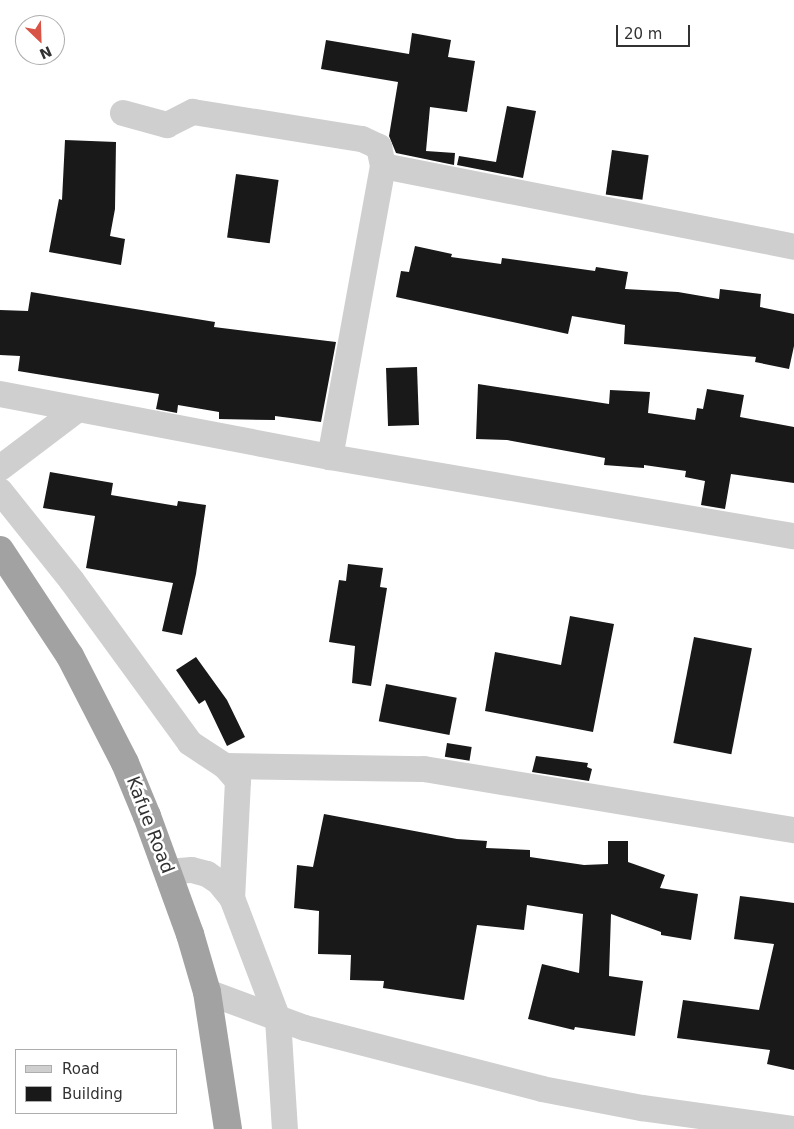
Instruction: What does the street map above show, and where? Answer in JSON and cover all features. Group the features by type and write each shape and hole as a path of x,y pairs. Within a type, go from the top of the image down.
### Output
{"highway":[{"name":"Kafue Road","path":"0,550 39,604 96,704 129,772 168,872 207,992 228,1129"}],"street":[{"path":"123,113 167,125 193,112 362,139 379,147 383,166 330,457"},
{"path":"383,166 794,247"},
{"path":"0,394 330,457 794,536"},
{"path":"0,468 77,410"},
{"path":"0,491 72,581 190,743 225,766 238,781 232,898"},
{"path":"225,766 424,769 794,830"},
{"path":"168,872 192,870 207,874 220,882 232,898 278,1019 285,1129"},
{"path":"207,992 278,1019 542,1089 642,1108 794,1129"}],"building":[{"path":"412,33 451,40 448,57 475,61 467,112 430,107 426,151 455,153 454,165 396,153 389,136 398,82 321,69 326,40 409,54"},
{"path":"507,106 536,111 523,178 457,165 459,156 496,162"},
{"path":"65,140 116,142 115,209 110,236 125,239 121,265 49,252 59,199 62,200"},
{"path":"612,150 649,155 642,200 606,195"},
{"path":"236,174 279,180 270,243 227,237"},
{"path":"415,246 452,254 451,257 501,264 502,258 595,271 596,267 628,272 625,289 678,292 719,299 720,289 761,294 760,307 794,314 794,346 789,369 755,362 756,357 624,344 625,325 572,316 568,334 396,297 401,271 409,272"},
{"path":"31,292 215,322 214,327 336,342 321,422 275,416 275,420 219,419 219,412 178,405 177,413 156,409 159,394 18,371 20,356 0,355 0,310 28,311"},
{"path":"417,367 419,425 388,426 386,368"},
{"path":"478,384 609,404 610,390 650,392 648,413 695,420 697,408 703,409 707,389 744,395 740,417 794,427 794,483 731,474 725,509 701,505 705,481 685,477 686,471 644,465 644,468 604,465 605,458 507,440 476,439"},
{"path":"50,472 113,483 111,495 177,506 178,501 206,505 196,574 182,635 162,631 173,583 86,568 95,516 43,508"},
{"path":"348,564 383,568 380,587 387,588 371,686 352,683 355,646 329,642 339,580 346,581"},
{"path":"570,616 614,624 593,732 485,711 495,652 561,665"},
{"path":"694,637 752,648 731,754 673,743"},
{"path":"196,657 227,700 245,737 227,746 205,700 199,704 176,670"},
{"path":"386,684 457,698 449,735 379,721"},
{"path":"447,743 472,747 470,761 445,757"},
{"path":"536,756 588,763 587,767 592,769 589,781 532,772"},
{"path":"324,814 457,839 487,841 486,848 530,850 530,857 584,865 608,864 608,841 628,841 628,862 665,875 660,888 698,894 691,940 661,935 661,932 611,914 609,976 643,981 635,1036 575,1027 574,1030 528,1019 542,964 579,973 583,914 527,905 524,930 477,925 464,1000 383,988 384,981 350,980 351,955 318,954 319,911 294,908 297,865 313,867"},
{"path":"740,896 794,903 794,1070 767,1064 770,1050 677,1038 683,1000 759,1010 774,944 734,939"}]}
